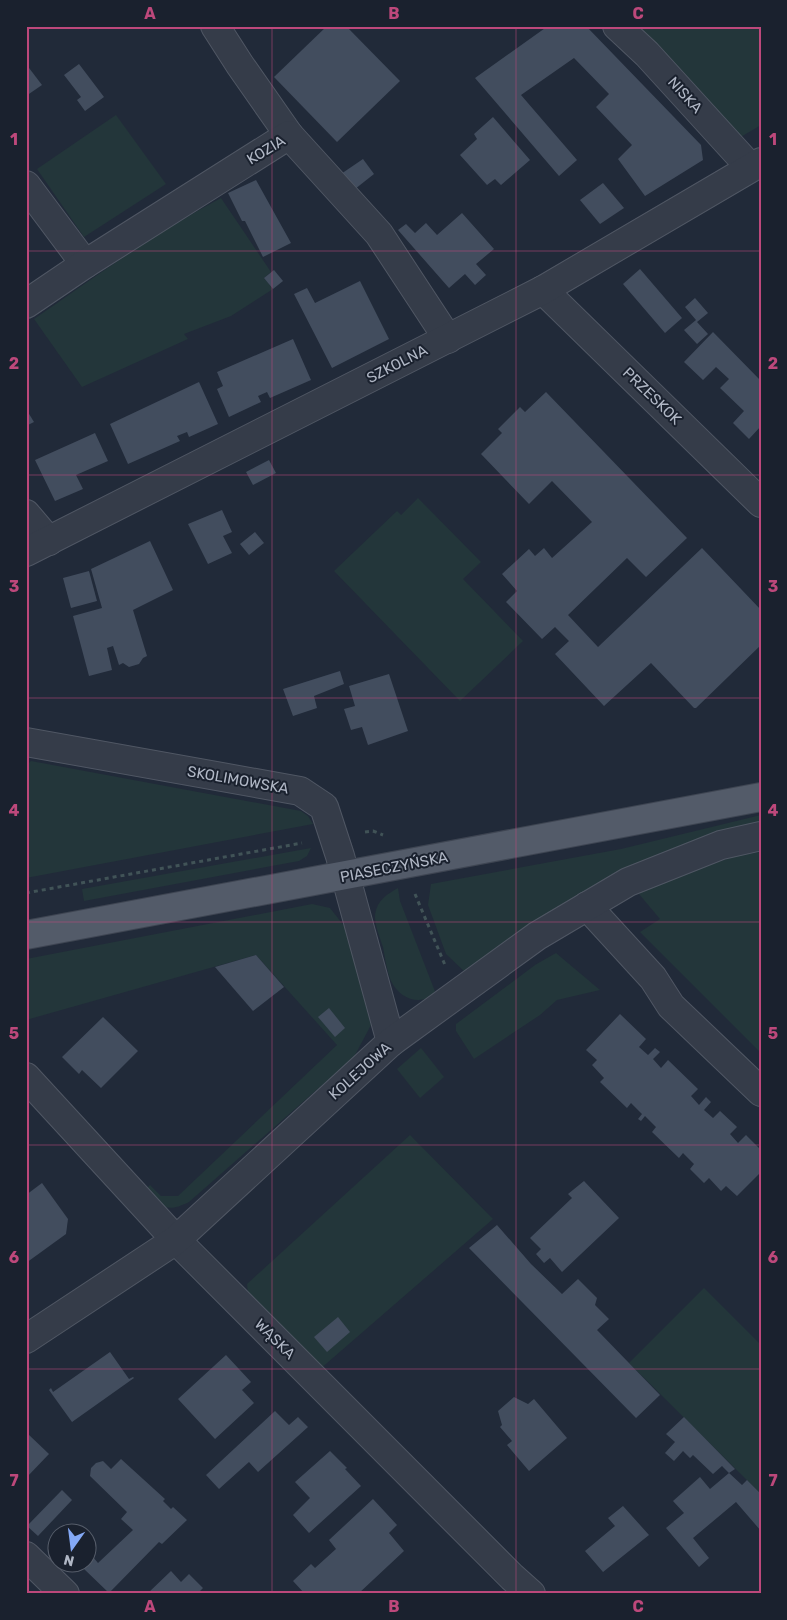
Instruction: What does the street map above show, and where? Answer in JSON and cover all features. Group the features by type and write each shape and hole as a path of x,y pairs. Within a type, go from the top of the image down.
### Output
{"main road":[{"name":"PIASECZYŃSKA","path":"26,935 761,797"}],"street":[{"path":"215,26 240,66 289,135"},
{"name":"NISKA","path":"616,26 647,54 755,165"},
{"name":"KOZIA","path":"26,304 85,264 289,135 379,234 448,339"},
{"name":"SZKOLNA","path":"37,546 543,290 755,165"},
{"path":"26,185 85,264"},
{"name":"PRZESKOK","path":"543,290 761,503"},
{"path":"26,514 37,546"},
{"name":"SKOLIMOWSKA","path":"26,742 300,791 324,807 346,876 391,1042"},
{"name":"KOLEJOWA","path":"26,1339 176,1240 391,1042 538,936 628,882 721,845 761,836"},
{"path":"587,906 653,978 671,1006 761,1092"},
{"name":"WĄSKA","path":"26,1077 176,1240 531,1594"},
{"path":"26,1556 65,1594"}],"path":[{"path":"26,893 363,832 384,835"},
{"path":"414,893 448,970"}],"green space":[{"path":"630,26 761,26 761,125 739,138"},
{"path":"116,115 166,184 84,237 37,169"},
{"path":"221,198 271,272 264,278 273,289 231,316 184,334 188,339 82,387 34,319 149,241"},
{"path":"418,498 481,562 463,579 523,641 460,701 334,571 397,511 401,515"},
{"path":"31,761 301,811 308,816 313,824 26,878 26,766"},
{"path":"761,815 761,828 465,972 446,954 428,905 431,884 621,849"},
{"path":"311,848 307,856 299,861 84,901 82,889"},
{"path":"761,852 761,1053 640,932 660,919 639,894 652,886 735,856"},
{"path":"398,888 400,901 436,994 423,1000 410,999 399,992 391,981 376,924 377,907 386,896"},
{"path":"312,904 330,908 345,927 371,1025 354,1057 189,1202 181,1206 165,1207 144,1191 150,1185 161,1196 178,1196 337,1045 256,955 26,1020 26,959"},
{"path":"556,953 600,990 557,1000 540,1015 474,1059 456,1031 456,1024 535,965"},
{"path":"421,1048 444,1077 420,1098 397,1069"},
{"path":"410,1135 493,1219 319,1370 248,1294 247,1284"},
{"path":"704,1288 761,1345 761,1494 629,1363"}],"building":[{"path":"327,26 346,26 400,81 337,142 274,77"},
{"path":"548,26 586,26 701,145 703,160 645,196 618,159 632,145 596,107 609,94 574,58 521,95 577,160 559,176 475,78"},
{"path":"26,64 42,85 26,96"},
{"path":"79,64 104,97 85,111 77,100 81,97 64,75"},
{"path":"493,117 530,160 501,185 495,179 487,185 460,155 477,139 474,134"},
{"path":"363,159 374,174 355,189 341,174"},
{"path":"256,180 291,243 263,257 228,193"},
{"path":"603,183 624,208 600,224 580,200"},
{"path":"462,213 494,249 476,264 486,275 475,285 465,274 449,288 398,230 406,224 415,233 426,223 437,235"},
{"path":"640,269 682,318 665,333 623,284"},
{"path":"274,270 283,281 273,289 264,278"},
{"path":"360,281 389,339 332,368 294,294 307,288 315,303"},
{"path":"695,298 708,313 697,322 708,334 697,344 684,330 696,320 685,307"},
{"path":"713,332 761,381 761,426 749,439 733,423 744,411 720,388 729,379 716,367 703,380 684,362"},
{"path":"293,339 311,380 270,398 267,392 258,396 261,402 229,417 217,389 223,386 217,372"},
{"path":"199,382 218,424 189,437 187,432 177,436 180,441 128,464 110,424"},
{"path":"546,392 687,538 646,577 627,558 568,615 598,647 702,548 761,610 761,645 696,708 651,663 604,706 555,654 569,641 555,627 542,639 506,602 517,591 502,574 529,549 535,556 544,548 552,558 592,522 552,481 529,504 481,454 502,433 498,429 520,407 525,412"},
{"path":"26,409 34,422 26,426"},
{"path":"95,433 108,461 76,475 83,489 55,501 35,460"},
{"path":"269,460 276,473 253,485 246,472"},
{"path":"222,510 232,532 223,536 232,553 208,564 188,524"},
{"path":"255,532 264,543 249,555 240,544"},
{"path":"150,541 173,590 133,610 147,656 139,664 129,667 123,663 119,665 113,646 107,648 112,670 89,676 73,616 102,608 91,569"},
{"path":"89,571 97,601 71,608 63,578"},
{"path":"340,671 344,684 314,696 317,708 293,716 283,689"},
{"path":"389,674 408,731 368,745 362,727 351,730 344,709 355,706 349,686"},
{"path":"256,955 284,987 253,1011 215,967"},
{"path":"329,1008 345,1028 335,1037 318,1017"},
{"path":"620,1014 646,1039 639,1047 648,1055 655,1048 660,1052 653,1059 661,1068 668,1060 698,1089 691,1096 699,1105 706,1097 711,1102 704,1110 713,1118 720,1111 737,1127 730,1134 738,1143 746,1135 761,1150 761,1172 737,1196 726,1186 721,1191 709,1178 704,1183 690,1169 694,1164 683,1153 679,1158 652,1132 656,1127 645,1116 641,1121 638,1119 642,1114 631,1103 627,1108 600,1082 604,1078 592,1065 597,1060 586,1050"},
{"path":"103,1017 138,1051 101,1088 82,1070 79,1074 62,1057"},
{"path":"584,1181 619,1218 562,1272 550,1258 544,1263 536,1254 541,1249 530,1238 572,1198 568,1194"},
{"path":"42,1183 68,1219 66,1234 26,1263 26,1195"},
{"path":"497,1225 531,1264 562,1294 578,1279 597,1298 595,1305 609,1319 597,1330 660,1395 636,1418 469,1248"},
{"path":"338,1317 350,1332 327,1352 314,1337"},
{"path":"110,1352 129,1379 134,1378 72,1422 49,1390 51,1388 53,1392"},
{"path":"226,1355 251,1382 242,1390 254,1403 215,1439 178,1399"},
{"path":"514,1397 528,1404 534,1399 567,1438 529,1471 507,1445 512,1441 500,1427 502,1425 498,1411"},
{"path":"275,1411 289,1425 298,1417 308,1427 258,1472 249,1462 219,1489 206,1475"},
{"path":"684,1417 735,1469 729,1473 722,1466 713,1474 693,1455 690,1458 683,1451 674,1461 665,1453 675,1442 666,1434"},
{"path":"28,1434 49,1454 26,1478 26,1436"},
{"path":"330,1451 361,1486 309,1533 293,1515 310,1498 295,1482"},
{"path":"121,1459 165,1499 163,1501 171,1509 173,1507 187,1520 162,1544 159,1542 109,1593 87,1572 98,1572 98,1563 133,1530 121,1519 127,1512 90,1476 91,1468 96,1463 103,1461 111,1469"},
{"path":"729,1473 742,1485 747,1480 761,1494 761,1531 736,1502 693,1538 709,1558 699,1567 666,1528 684,1513 673,1501 700,1477 710,1489"},
{"path":"62,1490 72,1500 51,1522 48,1522 48,1525 38,1536 27,1526"},
{"path":"373,1499 397,1525 389,1533 404,1551 358,1594 305,1594 293,1581 311,1564 315,1568 336,1549 329,1540"},
{"path":"623,1506 649,1535 603,1572 585,1551 615,1526 608,1518"},
{"path":"171,1571 181,1582 189,1574 203,1588 197,1594 147,1594"}]}
